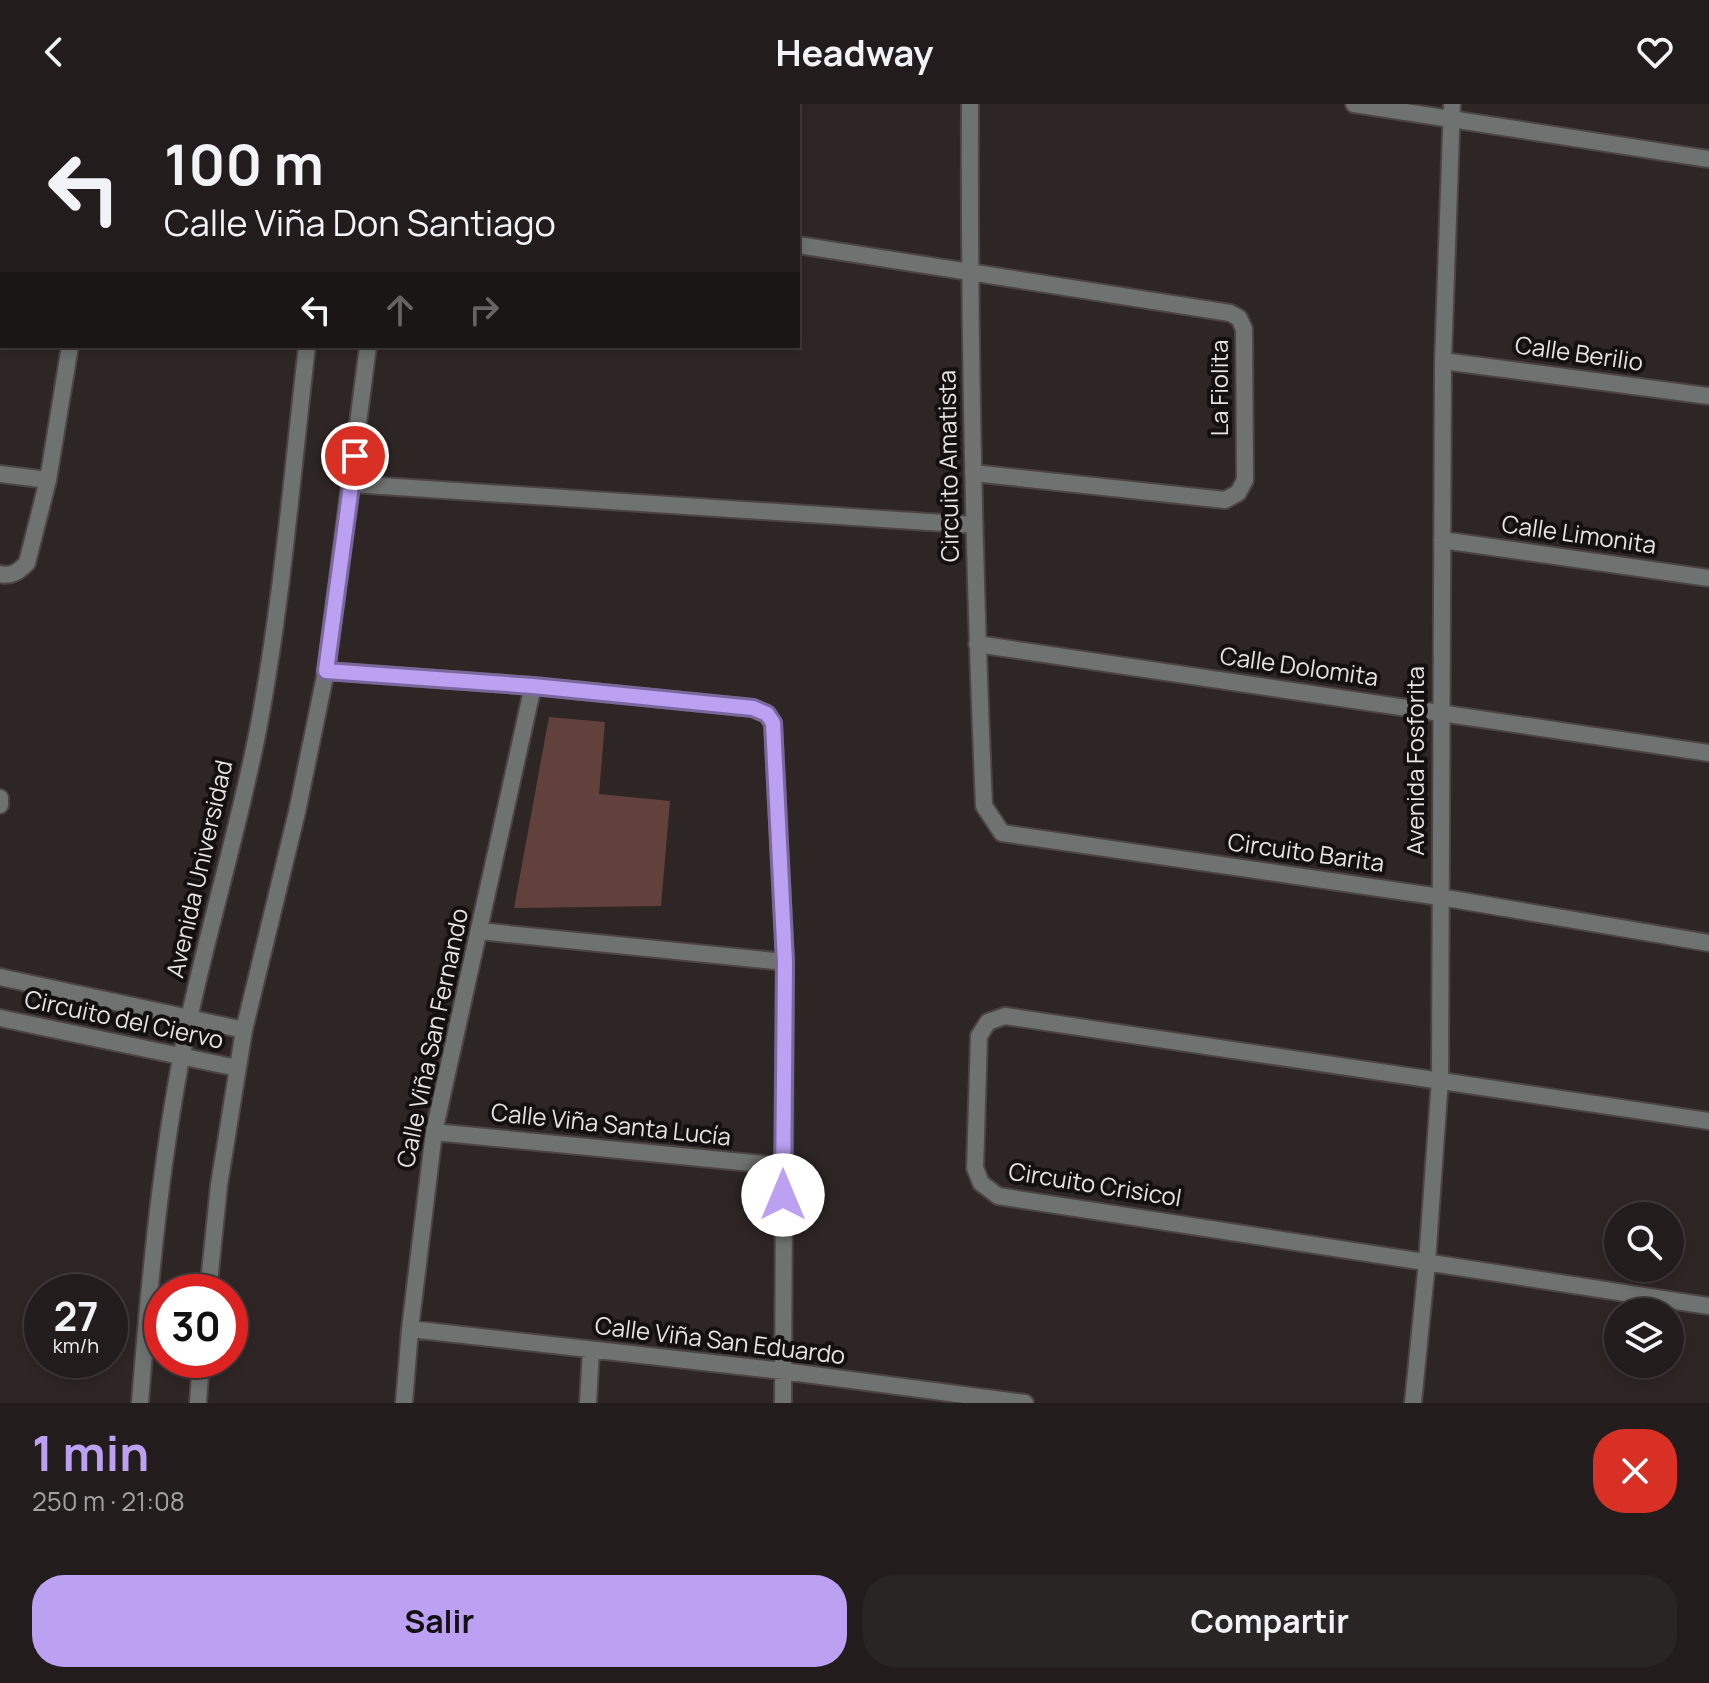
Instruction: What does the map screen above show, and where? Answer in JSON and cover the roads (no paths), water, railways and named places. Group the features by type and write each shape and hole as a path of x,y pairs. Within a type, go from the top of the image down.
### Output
{"street":[{"name":"Circuito Amatista","path":"970,104 969,271 977,644 984,806 994,825"},
{"path":"1354,104 1452,111 1709,159"},
{"name":"Avenida Fosforita","path":"1413,1403 1440,1079 1443,361 1452,111"},
{"name":"La Fiolita","path":"800,245 1230,313 1239,318 1244,329 1245,480 1238,493 1225,500 973,473"},
{"path":"0,574 8,576 18,572 27,563 48,480 70,348"},
{"name":"Avenida Universidad","path":"140,1403 163,1185 182,1056 258,732 275,630 307,348"},
{"path":"210,1274 219,1185 244,1030 297,812 326,671 368,348"},
{"name":"Calle Berilio","path":"1443,361 1709,396"},
{"path":"0,474 48,480"},
{"path":"352,484 974,525"},
{"name":"Calle Limonita","path":"1442,540 1709,578"},
{"name":"Calle Dolomita","path":"977,644 1709,753"},
{"path":"326,671 533,686 753,708 767,714 773,723 785,962 783,1403"},
{"name":"Calle Viña San Fernando","path":"404,1403 434,1132 533,686"},
{"path":"0,798 0,805"},
{"name":"Circuito Barita","path":"994,825 1002,833 1440,897 1709,943"},
{"path":"479,931 785,962"},
{"name":"Circuito del Ciervo","path":"0,977 244,1030"},
{"name":"Circuito Crisicol","path":"1709,1121 1005,1016 988,1022 979,1036 975,1168 981,1183 998,1196 1709,1306"},
{"name":"Circuito del Ciervo","path":"0,1018 237,1068"},
{"name":"Calle Viña Santa Lucía","path":"434,1132 783,1166"},
{"name":"Calle Viña San Eduardo","path":"410,1329 783,1371 1025,1403"},
{"path":"588,1403 591,1350"},
{"path":"198,1403 200,1378"}]}
